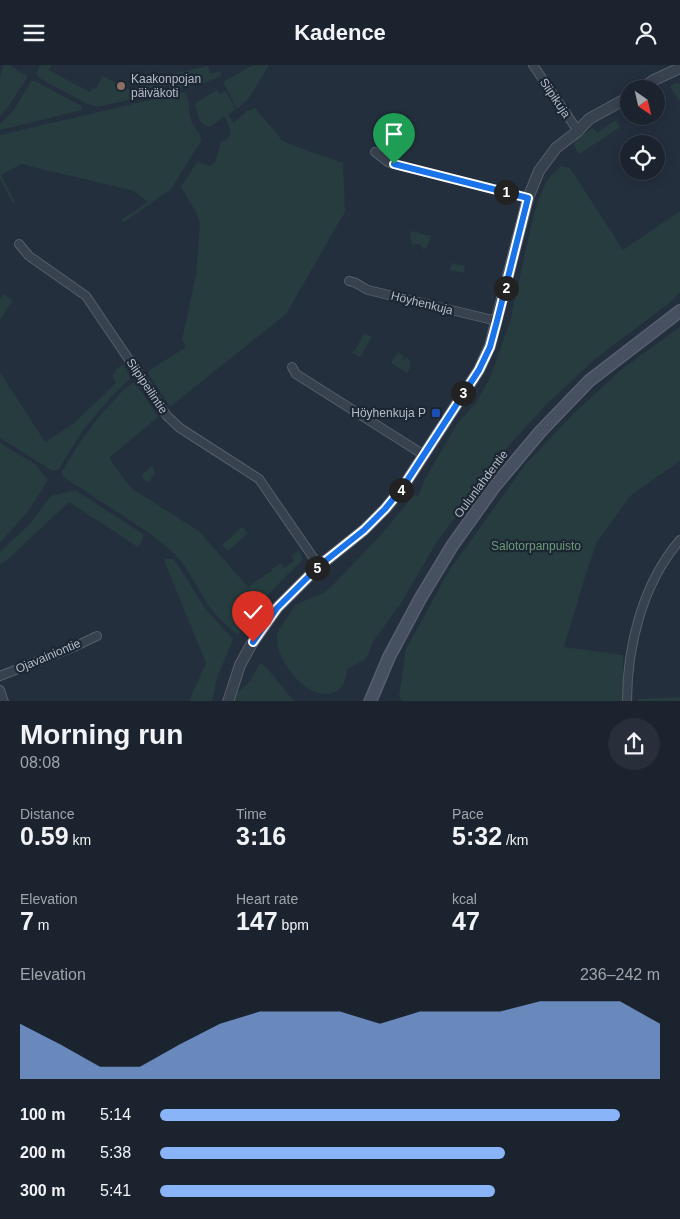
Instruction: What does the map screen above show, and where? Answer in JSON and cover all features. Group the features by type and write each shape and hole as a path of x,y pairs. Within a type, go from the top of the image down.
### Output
{"main road":[{"name":"Oulunlahdentie","path":"370,701 389,657 420,599 452,546 494,487 540,431 589,381 664,322 680,312"}],"street":[{"name":"Siipikuja","path":"533,65 578,131"},
{"path":"654,80 671,65"},
{"path":"654,80 680,68"},
{"path":"228,701 240,665 253,642 277,608 319,566 364,530 385,509 403,487 479,370 490,347 528,198 544,163 556,148 578,131 589,119 620,102"},
{"path":"376,151 394,164 528,198"},
{"name":"Siipipeilintie","path":"19,244 29,256 86,296 167,416 180,428 259,479 319,566"},
{"name":"Höyhenkuja","path":"349,281 356,282 360,287 368,290 497,321"},
{"path":"292,367 296,374 424,455"},
{"path":"627,701 627,680 633,643 646,597 657,571 680,540"},
{"path":"672,549 680,554"},
{"name":"Ojavainiontie","path":"0,676 97,636"},
{"path":"0,690 4,701"}],"green space":[{"path":"4,65 8,65 26,75 27,78 0,116 0,77"},
{"path":"40,65 51,65 49,70 90,92 93,88 96,89 103,76 132,91 139,89 138,82 157,78 159,84 164,83 165,89 164,92 96,106 87,104 39,78 36,74"},
{"path":"253,65 269,65 249,98 237,109 223,82"},
{"path":"208,66 210,74 221,71 221,76 205,83 171,90 168,82 173,81 171,74"},
{"path":"31,81 35,81 82,106 82,110 0,130 0,124 14,110"},
{"path":"678,82 680,85 680,102 670,86"},
{"path":"216,90 220,94 226,91 235,109 228,115 234,123 247,111 255,108 282,140 343,163 345,212 286,314 170,407 148,373 186,347 182,340 196,275 200,224 196,212 181,187 197,162 211,166 216,160 221,141 227,140 229,136 230,128 224,116 210,127 201,122 197,112 195,104"},
{"path":"184,92 188,99 192,123 201,141 171,189 124,222 121,220 148,202 134,191 21,164 1,175 15,202 12,202 0,179 0,135"},
{"path":"616,120 620,127 581,153 578,153 574,145 575,140 593,128 597,133"},
{"path":"561,166 570,168 623,250 680,211 680,292 673,300 595,359 548,403 510,444 436,543 403,600 373,642 366,659 347,669 341,688 326,694 309,689 294,676 283,661 278,648 277,633 295,605 330,588 379,537 414,495 418,496 424,481 457,424 476,403 489,380 510,322 539,198 548,179"},
{"path":"411,231 431,236 425,249 423,250 422,246 418,244 412,245"},
{"path":"452,263 465,266 464,273 450,270"},
{"path":"3,294 13,300 0,320 0,299"},
{"name":"Salotorpanpuisto","path":"680,327 680,461 631,495 596,544 564,647 623,655 623,701 402,701 399,696 406,649 450,569 525,465 574,413 622,369"},
{"path":"364,333 372,337 360,357 352,353 355,351"},
{"path":"398,352 404,356 403,361 406,357 410,360 410,368 407,373 391,363"},
{"path":"123,364 131,378 111,397 84,429 58,470 53,471 0,438 0,372 45,442 73,424 116,383 112,376 116,372 115,370"},
{"path":"135,382 158,417 109,458 131,488 199,531 248,587 281,563 284,568 294,561 291,556 299,550 303,560 268,595 237,634 210,608 186,568 173,552 149,533 62,476 62,472 80,442 94,423 123,391"},
{"path":"0,443 35,464 48,480 29,510 0,543"},
{"path":"152,466 155,473 149,482 145,481 141,475"},
{"path":"75,490 143,534 143,539 138,547 69,502 6,561 0,564 0,552 29,525 51,496"},
{"path":"242,527 248,533 228,551 222,545"},
{"path":"165,559 175,561 207,611 233,639 217,678 212,701 189,701 206,663"},
{"path":"260,663 266,667 294,701 234,701 236,694 250,681"},
{"path":"680,697 680,701 638,701 638,699"}],"place":[{"name":"Kaakonpojan päiväkoti","path":"121,86"},
{"name":"Höyhenkuja P","path":"436,413"}],"route":[{"path":"253,642 277,608 319,566 364,530 403,487 479,370 490,347 528,198 394,164"}]}
